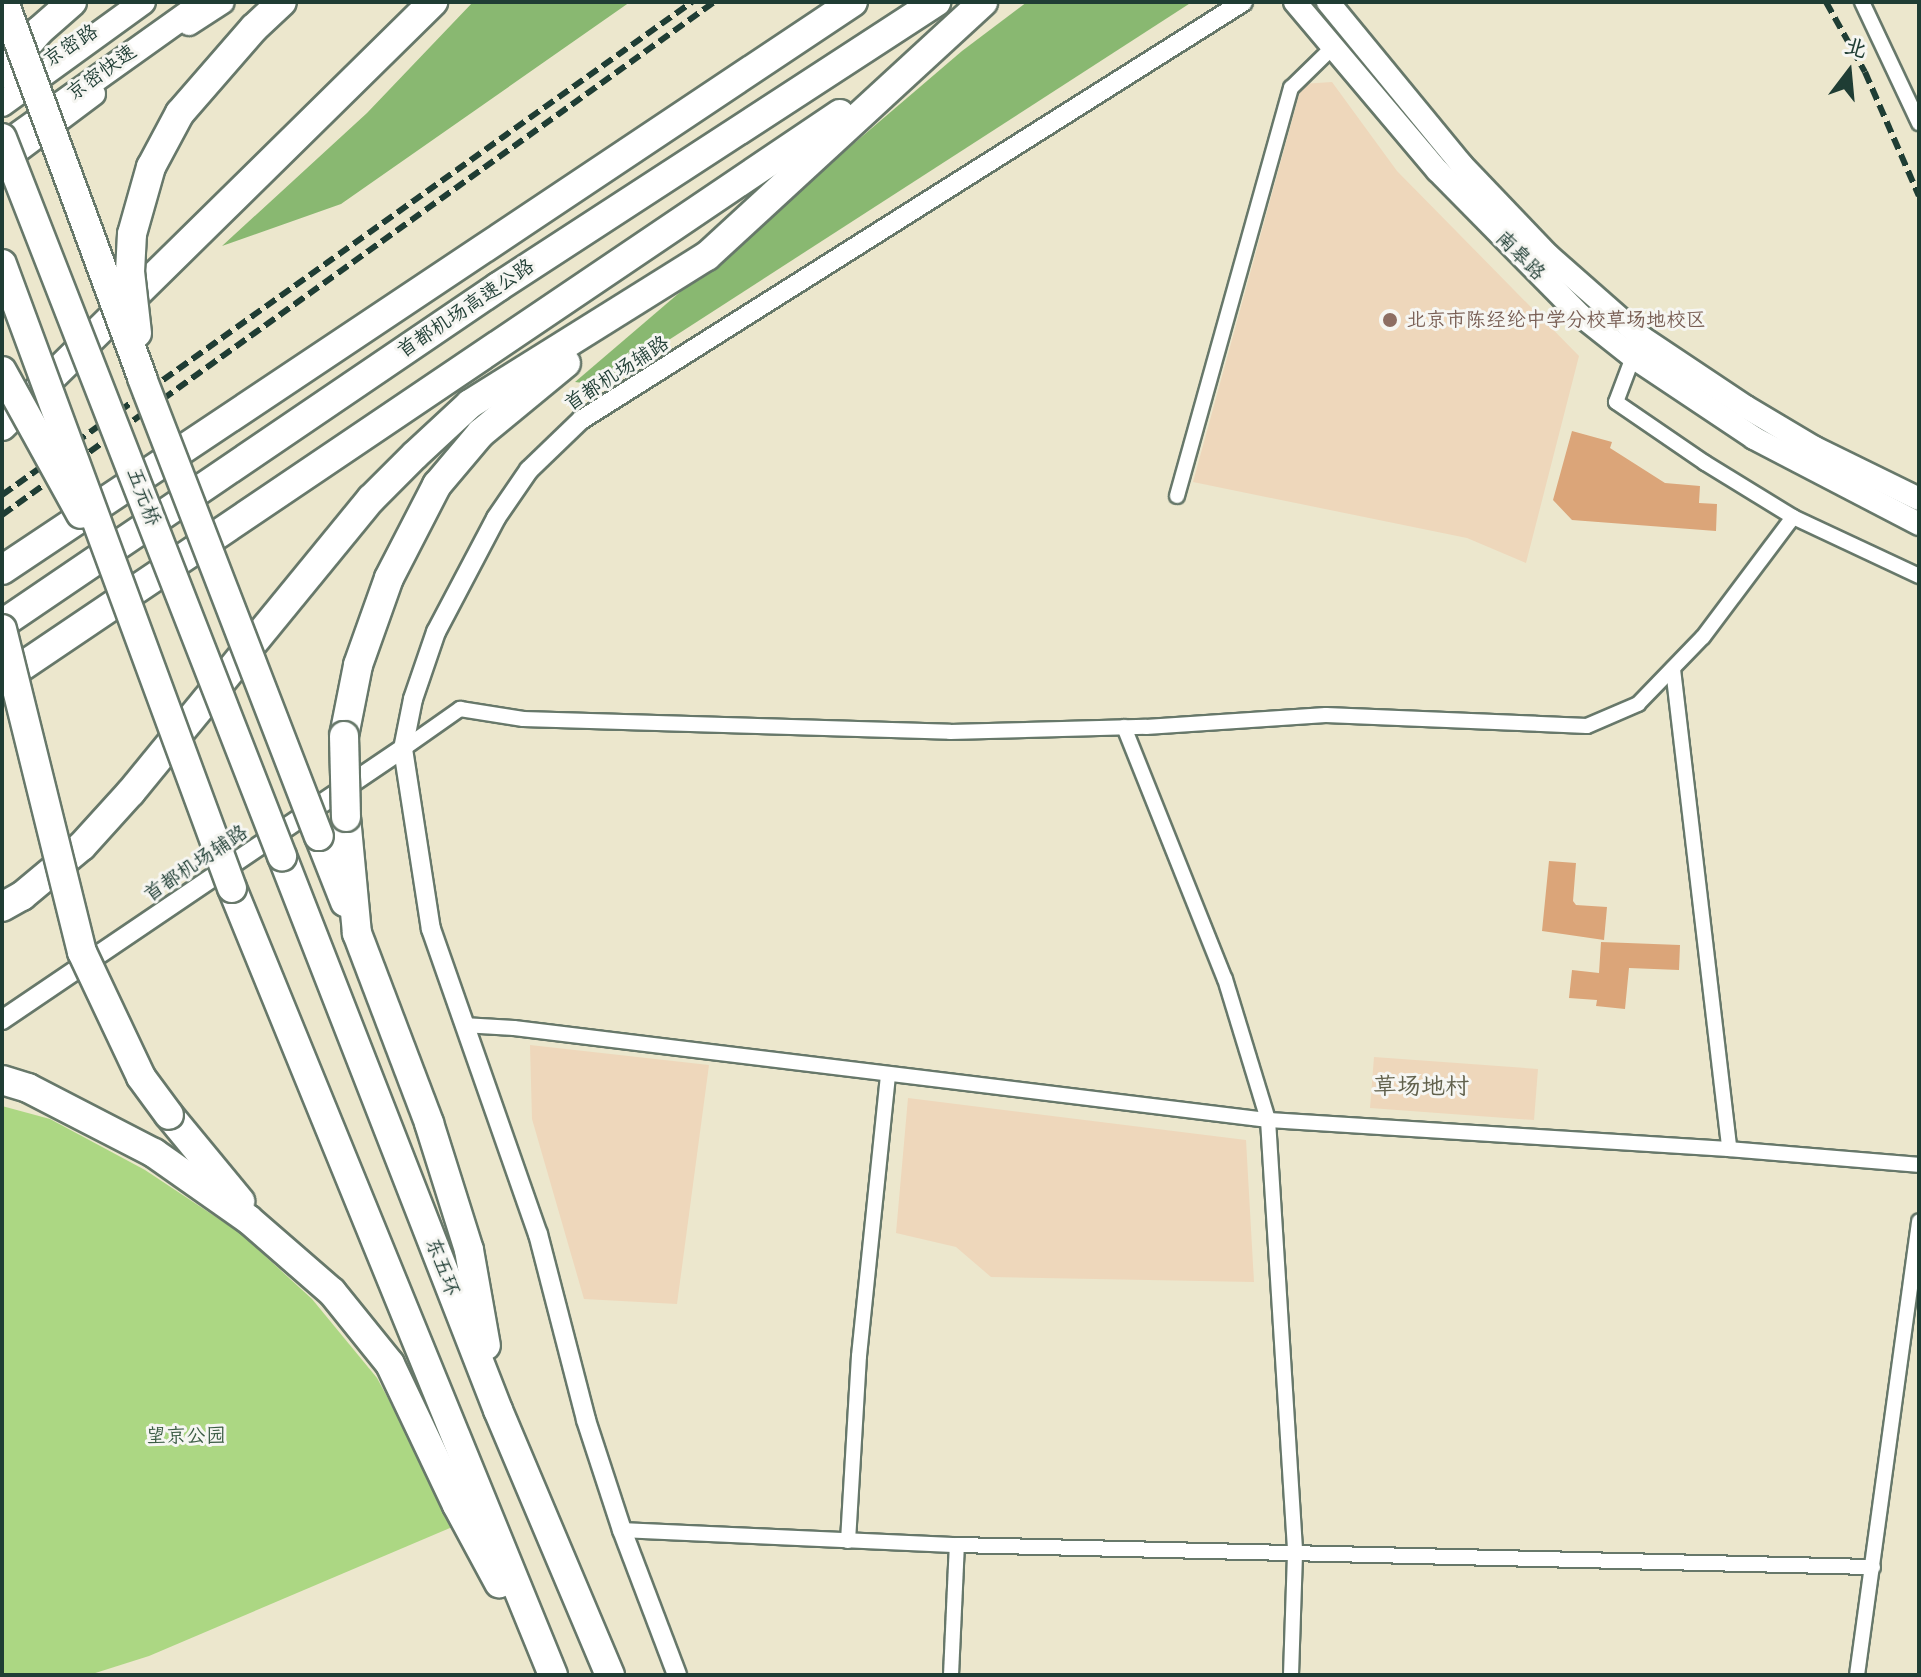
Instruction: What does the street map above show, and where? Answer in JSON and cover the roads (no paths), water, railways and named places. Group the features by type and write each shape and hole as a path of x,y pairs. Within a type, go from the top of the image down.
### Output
{"highway":[{"path":"4,2 142,378 429,1123 469,1250 498,1410"},
{"path":"2,74 39,31 72,2"},
{"name":"京密快速","path":"2,104 142,2"},
{"name":"京密快速","path":"2,146 204,2"},
{"path":"142,378 130,272 132,234 151,167 180,113 254,28 282,2"},
{"path":"2,426 156,271 433,2"},
{"name":"首都机场高速公路","path":"2,570 853,2"},
{"name":"首都机场高速公路","path":"2,627 498,287 936,2"},
{"path":"2,680 464,371 913,60 960,2"},
{"path":"357,933 346,817 344,736 358,665 384,592 437,485 481,433 535,386 707,256 983,2"},
{"name":"五元桥","path":"2,138 282,856"},
{"path":"2,907 22,896 82,846 121,803 371,499 426,444 470,404 707,256"},
{"path":"2,264 134,615 232,888 551,1675"},
{"path":"2,371 134,615"},
{"path":"2,627 82,952 141,1077 273,1240"},
{"name":"东五环","path":"282,856 498,1410 610,1675"},
{"path":"15,1084 154,1153 273,1240 332,1292 390,1364 457,1505 551,1675"}],"main road":[{"name":"京密路","path":"2,91 142,2"},
{"path":"2,163 174,34 223,2"},
{"name":"南皋路","path":"1295,2 1448,182 1580,315 1633,357 1754,438 1919,524"},
{"name":"南皋路","path":"1328,2 1461,164 1548,255 1628,326 1780,428 1883,484 1919,499"}],"street":[{"name":"首都机场辅路","path":"2,1020 403,749 413,699 436,632 496,518 529,470 581,420 1243,2"},
{"path":"1862,2 1919,123"},
{"path":"1177,496 1291,88 1333,47"},
{"path":"1628,326 1633,357 1616,402 1793,517 1919,576"},
{"path":"677,1675 622,1530 586,1420 538,1234 431,929 403,749 460,709 523,719 621,724 950,732 1124,727 1326,715 1587,726 1638,704 1673,669 1703,637 1793,517"},
{"path":"1673,669 1729,1149"},
{"path":"1124,727 1225,979 1268,1120 1295,1554 1291,1675"},
{"path":"463,1025 1268,1120 1729,1149 1919,1165"},
{"path":"848,1541 860,1341 888,1074"},
{"path":"1857,1675 1919,1221"},
{"path":"622,1530 957,1545 1873,1567"},
{"path":"951,1675 957,1545"}],"railway":[{"path":"2,495 692,2"},
{"path":"2,515 714,2"},
{"path":"1826,2 1865,72 1919,196"}],"place":[{"name":"北京市陈经纶中学分校草场地校区","path":"1390,320"}],"district":[{"name":"草场地村","path":"1421,1087"}],"park label":[{"name":"望京公园","path":"186,1436"}]}
